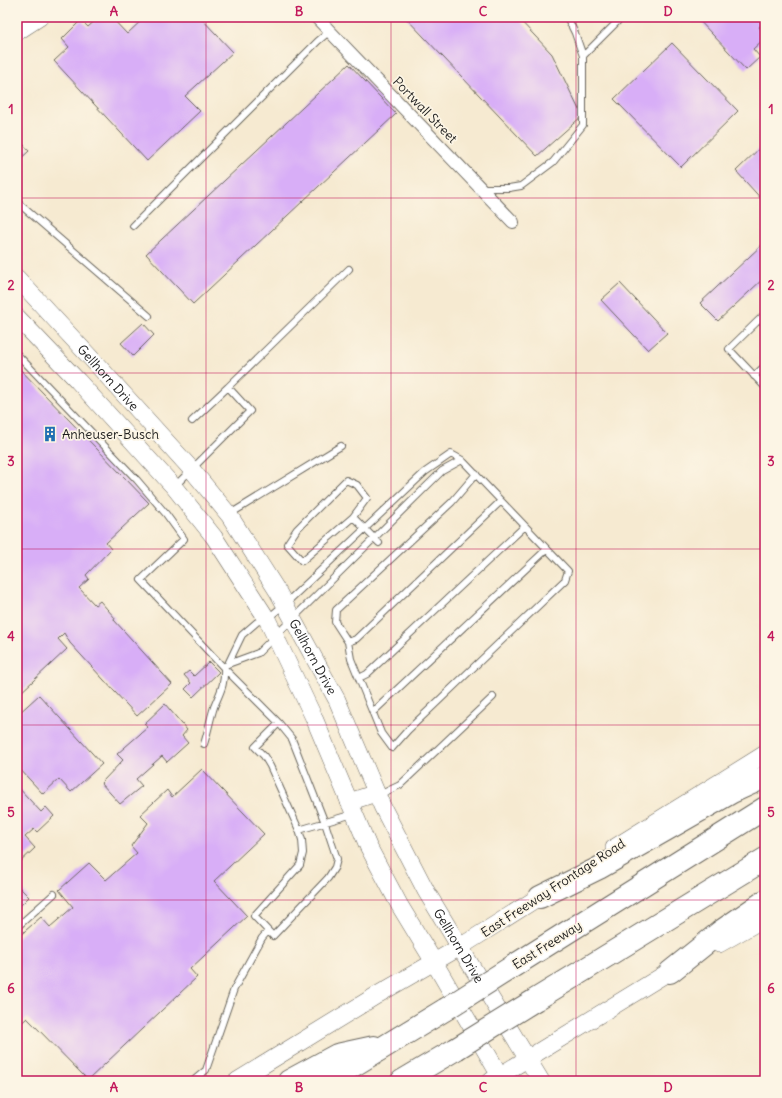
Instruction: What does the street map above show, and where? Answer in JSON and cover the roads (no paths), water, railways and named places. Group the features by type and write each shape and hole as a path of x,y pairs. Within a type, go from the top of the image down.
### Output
{"highway":[{"path":"540,897 599,868 732,792 765,777"},
{"name":"East Freeway","path":"328,1081 435,1016 765,808"},
{"path":"402,1081 765,859"},
{"path":"670,972 720,932 765,901"},
{"path":"289,1081 337,1055 389,1044"}],"main road":[{"path":"17,32 40,17"},
{"name":"Gellhorn Drive","path":"17,278 192,470 229,515 278,592 337,700 377,794 426,891 541,1081"},
{"name":"Gellhorn Drive","path":"17,317 174,487 214,537 267,619 276,635 314,718 368,846 400,906 434,962 498,1079"},
{"path":"78,382 96,363"},
{"name":"East Freeway Frontage Road","path":"237,1081 376,996 460,947 540,897 600,856 765,754"},
{"path":"352,808 377,794"},
{"path":"498,1079 670,972 765,918"}],"street":[{"name":"Portwall Street","path":"316,17 513,222"}],"lane":[{"path":"480,188 509,188 521,186 553,162 583,125 582,56 575,32 567,17"},
{"path":"582,56 622,17"},
{"path":"133,226 302,57 330,31"},
{"path":"17,202 149,316"},
{"path":"192,421 349,269"},
{"path":"765,314 728,349 765,387"},
{"path":"17,354 137,480 166,514 184,539 141,580 226,666 280,723 292,739 337,858 335,867 328,878 273,936 254,916 300,865 303,853 302,840 299,830 270,766 264,756 255,747 280,723"},
{"path":"754,376 765,366"},
{"path":"174,487 250,411 228,387"},
{"path":"229,515 341,446"},
{"path":"226,666 258,653 276,635 288,611 365,528 425,472 451,454 462,460 476,474 568,571 565,580 408,730 392,748 382,733 351,660 348,642 335,622 336,610 452,502 476,474"},
{"path":"204,744 214,708 222,688 226,666 242,635 257,622 288,611 323,589 377,541 442,471 462,460"},
{"path":"346,480 357,485 367,498 353,517 302,561 287,544 297,529 346,480"},
{"path":"348,642 356,639 500,500"},
{"path":"353,517 377,541"},
{"path":"359,678 367,674 525,526"},
{"path":"373,712 547,549"},
{"path":"377,794 400,785 493,697"},
{"path":"299,830 325,823 352,808"},
{"path":"17,927 54,894"},
{"path":"193,1081 206,1070 234,989 262,938 268,931"}],"place":[{"name":"Anheuser-Busch","path":"50,434"}]}
